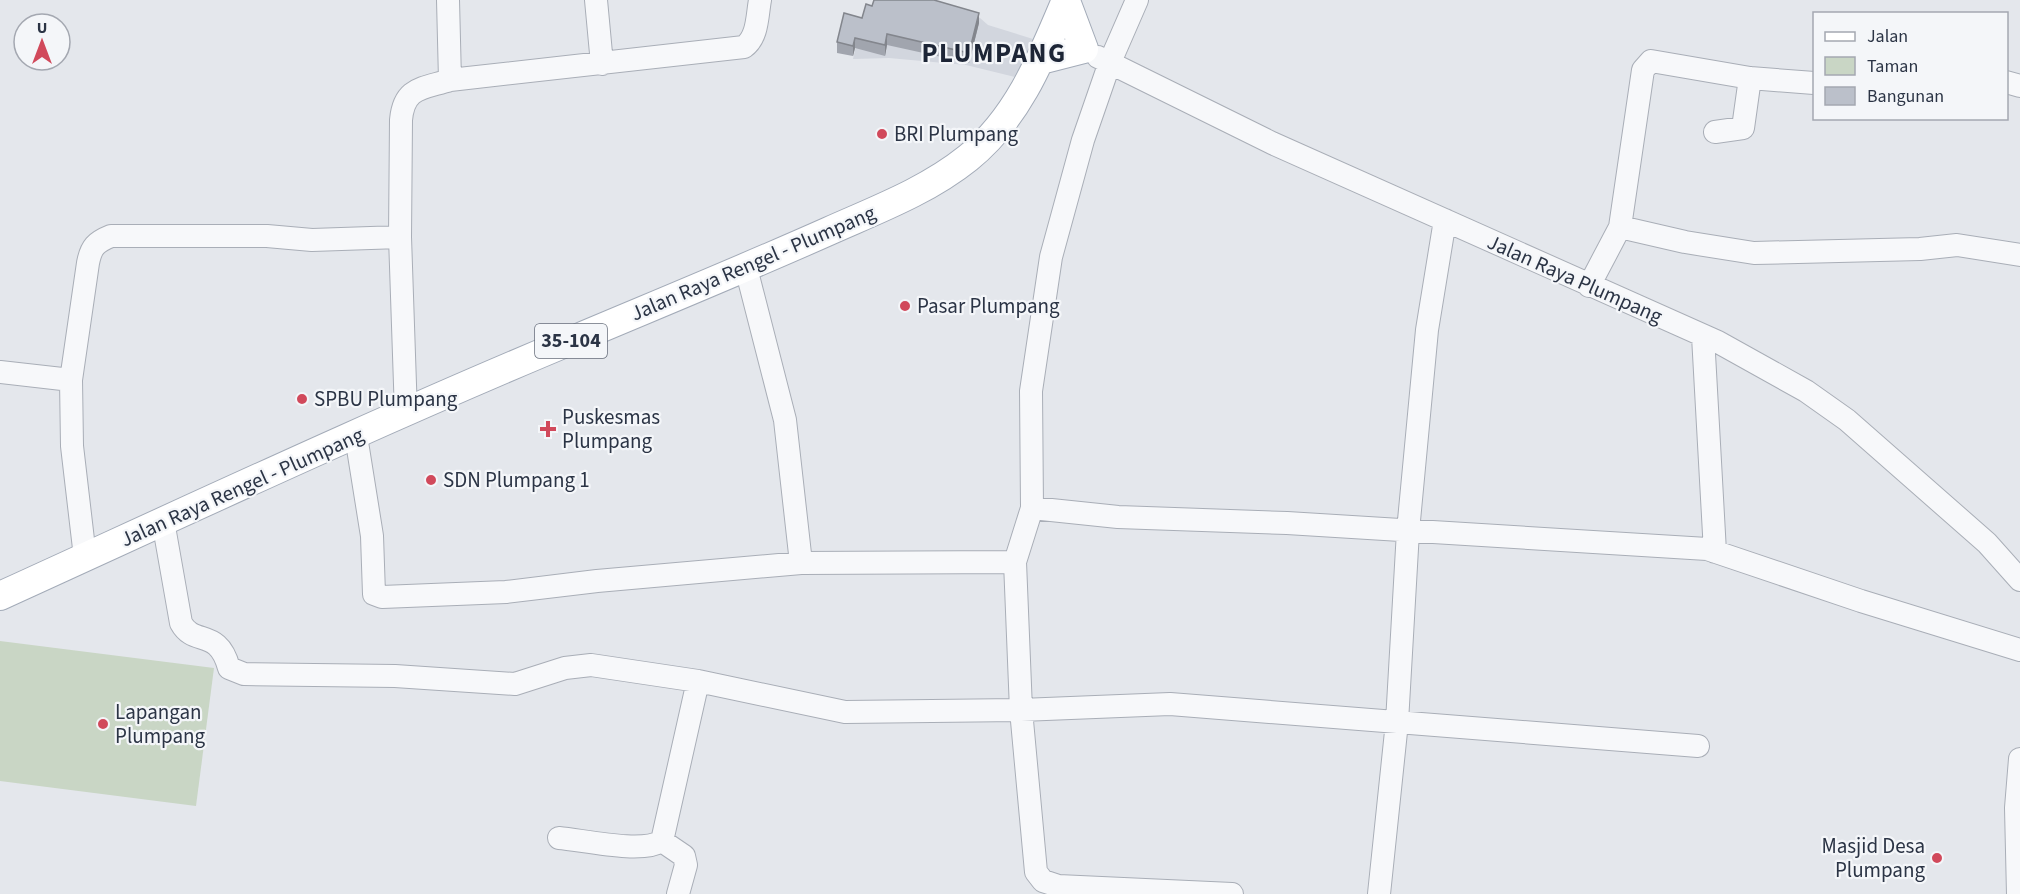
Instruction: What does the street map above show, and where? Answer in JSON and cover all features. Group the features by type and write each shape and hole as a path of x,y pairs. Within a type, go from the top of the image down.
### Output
{"main road":[{"path":"1041,60 1084,49 1066,1"},
{"name":"Jalan Raya Rengel - Plumpang","path":"0,596 533,357 746,268 895,202 940,178 989,138 1011,112 1041,60 1066,1"}],"street":[{"path":"448,0 450,80"},
{"path":"596,0 602,64"},
{"path":"406,414 400,237 403,103 410,93 450,80 744,47 751,42 755,31 760,0"},
{"path":"1137,0 1110,62 1083,141 1051,257 1031,391 1032,508 1015,562 1021,710 1036,872 1043,881 1058,886 1232,894"},
{"name":"Jalan Raya Plumpang","path":"1084,49 1272,143 1703,336 1762,365 1847,420 1952,511 2020,578"},
{"path":"1589,286 1620,227 1643,70 1647,64 1651,61 1750,78 1813,83"},
{"path":"1715,132 1743,128 1750,78"},
{"path":"1380,894 1396,722 1408,531 1427,330 1445,220"},
{"path":"1620,227 1685,242 1754,253 1898,250 1957,245 2020,255"},
{"path":"85,557 72,446 71,380 91,250 97,242 111,236 267,237 312,240 400,237"},
{"path":"746,268 785,420 801,563"},
{"path":"1703,336 1715,552"},
{"path":"0,372 71,380"},
{"path":"356,436 372,536 372,583 374,594 382,597 506,592 597,581 801,563 1015,562"},
{"path":"1032,508 1118,517 1679,546 1715,552 2020,651"},
{"path":"163,521 181,623 189,633 219,645 225,654 229,668 233,672 244,674 394,676 515,684 565,668 591,665 698,681 845,712 1021,710 1170,704 1698,746"},
{"path":"559,838 632,846 654,846 662,841 698,681"},
{"path":"2018,894 2020,759"},
{"path":"662,841 684,856 686,865 678,894"}],"shaded area":[{"path":"936,6 980,18 988,25 1033,39 1015,77 966,65 889,58 853,59 864,11"}],"green space":[{"name":"Lapangan Plumpang","path":"0,641 214,668 196,806 0,781"}],"building":[{"path":"874,0 934,0 979,13 969,53 887,34 885,45 855,38 853,46 837,42 844,13 862,18 866,4 872,6"}],"place":[{"name":"BRI Plumpang","path":"882,134"},
{"name":"Pasar Plumpang","path":"905,306"},
{"name":"SPBU Plumpang","path":"302,399"},
{"name":"Puskesmas Plumpang","path":"548,429"},
{"name":"SDN Plumpang 1","path":"431,480"},
{"name":"Lapangan Plumpang","path":"103,724"},
{"name":"Masjid Desa Plumpang","path":"1937,858"}],"district":[{"name":"PLUMPANG","path":"994,53"}]}
